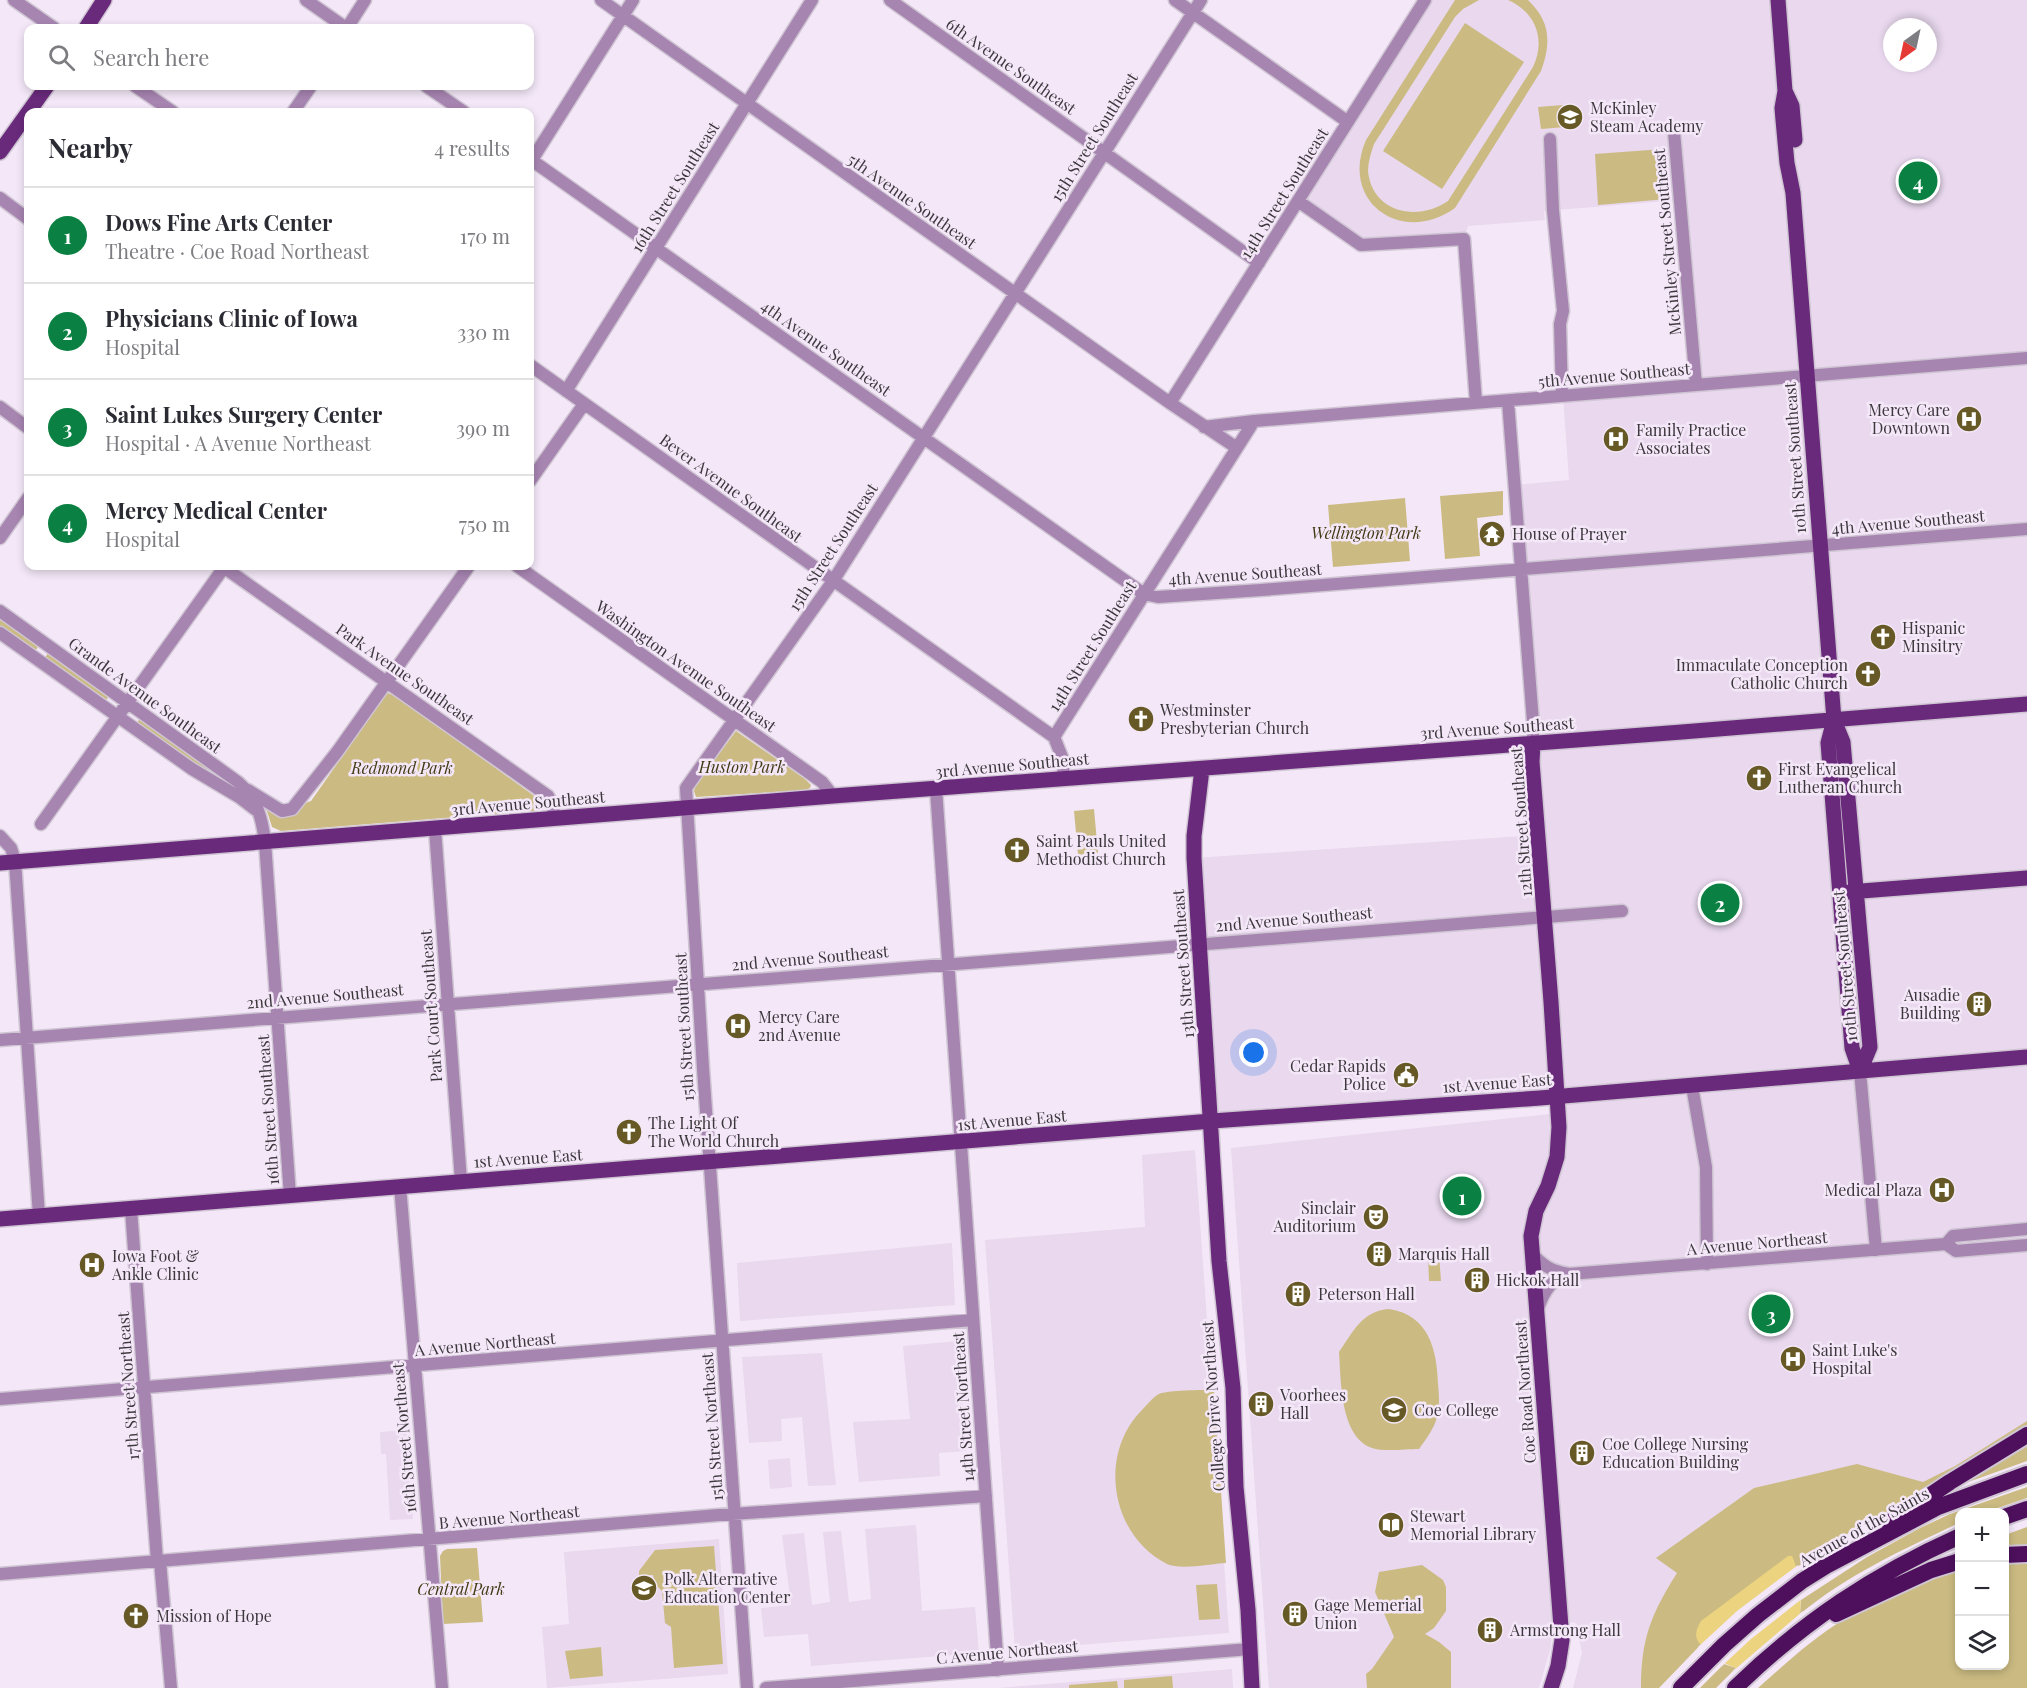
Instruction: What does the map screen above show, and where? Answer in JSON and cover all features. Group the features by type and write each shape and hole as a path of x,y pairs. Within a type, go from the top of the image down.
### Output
{"highway":[{"path":"1826,1566 1950,1482 2027,1435"},
{"name":"Avenue of the Saints","path":"1681,1688 1758,1615 1826,1566 1938,1507 2027,1474"},
{"path":"2009,1515 2027,1509"},
{"path":"1735,1688 1807,1625 1873,1579 1955,1538"},
{"path":"2009,1555 2027,1554"},
{"path":"1807,1625 1838,1614 1931,1570 1956,1562"}],"main road":[{"path":"89,24 104,0"},
{"name":"10th Street Southeast","path":"1778,0 1785,91 1782,108 1787,163 1793,193 1834,720 1828,743 1852,1048 1860,1071"},
{"path":"31,108 44,90"},
{"path":"0,152 24,118"},
{"name":"3rd Avenue Southeast","path":"7,862 2027,704"},
{"name":"10th Street Southeast","path":"1834,720 1844,742 1870,1047 1860,1071"},
{"name":"12th Street Southeast","path":"1533,743 1532,762 1558,1097"},
{"name":"13th Street Southeast","path":"1202,769 1194,836 1212,1122"},
{"path":"1840,893 2027,878"},
{"name":"1st Avenue East","path":"0,1219 2027,1058"},
{"name":"Coe Road Northeast","path":"1551,1688 1558,1666 1562,1640 1531,1236 1536,1211 1548,1186 1557,1156 1558,1097"},
{"name":"College Drive Northeast","path":"1212,1122 1219,1262 1233,1388 1235,1478 1252,1688"}],"street":[{"path":"14,0 48,24"},
{"path":"306,0 341,24"},
{"path":"350,24 365,0"},
{"name":"5th Avenue Southeast","path":"601,0 1014,294 1237,448"},
{"path":"534,154 633,0"},
{"name":"16th Street Southeast","path":"566,391 812,0"},
{"name":"6th Avenue Southeast","path":"890,0 1259,263"},
{"path":"1175,0 1348,123"},
{"name":"15th Street Southeast","path":"709,1163 686,788 833,581 1201,0"},
{"name":"14th Street Southeast","path":"1170,403 1425,0"},
{"path":"141,90 167,108"},
{"path":"296,108 308,90"},
{"path":"432,90 458,108"},
{"name":"McKinley Street Southeast","path":"1674,132 1696,385"},
{"path":"1550,140 1553,210 1563,311 1560,324 1562,396"},
{"name":"4th Avenue Southeast","path":"534,163 1144,594 1158,597 2027,529"},
{"path":"0,198 24,216"},
{"path":"1298,201 1361,245 1464,239 1476,403"},
{"name":"5th Avenue Southeast","path":"1204,427 1254,421 2027,358"},
{"name":"Bever Avenue Southeast","path":"534,368 1054,737"},
{"name":"12th Street Southeast","path":"1508,401 1533,743"},
{"path":"534,475 584,404"},
{"path":"0,407 24,425"},
{"name":"14th Street Southeast","path":"1054,737 1254,421"},
{"path":"0,538 24,504"},
{"path":"41,824 221,570"},
{"name":"Park Avenue Southeast","path":"230,570 548,796 553,805 554,819"},
{"path":"247,790 282,811 288,811 312,786 466,570"},
{"name":"Washington Avenue Southeast","path":"523,570 822,782 833,796"},
{"name":"Grande Avenue Southeast","path":"0,611 247,790 261,815 265,842"},
{"name":"Grande Avenue Southeast","path":"0,633 192,769 246,802 261,815"},
{"path":"1054,737 1062,757 1064,779"},
{"path":"936,789 961,1143"},
{"name":"Park Court Southeast","path":"435,829 461,1181"},
{"path":"0,836 11,848 7,862 27,1038 39,1216"},
{"name":"16th Street Southeast","path":"265,842 290,1196"},
{"name":"2nd Avenue Southeast","path":"0,1040 1622,911"},
{"path":"1860,1071 1876,1250"},
{"path":"1692,1086 1706,1167 1707,1264"},
{"name":"14th Street Northeast","path":"961,1143 998,1670"},
{"name":"15th Street Northeast","path":"709,1163 747,1688"},
{"name":"16th Street Northeast","path":"400,1186 442,1688"},
{"name":"17th Street Northeast","path":"131,1209 171,1688"},
{"name":"A Avenue Northeast","path":"1946,1244 1953,1236 2027,1229"},
{"name":"A Avenue Northeast","path":"1569,1274 1946,1244 1956,1251 2027,1245"},
{"path":"1531,1252 1544,1266 1569,1274"},
{"path":"1537,1314 1547,1288 1562,1275 1569,1274"},
{"name":"A Avenue Northeast","path":"0,1399 973,1320"},
{"name":"B Avenue Northeast","path":"0,1574 735,1514 986,1496"},
{"name":"C Avenue Northeast","path":"766,1688 1250,1649"}],"shaded area":[{"path":"1425,0 2027,0 2027,1421 1955,1466 1800,1545 1648,1688 1573,1688 1582,1653 1576,1623 1560,1621 1531,1236 1557,1157 1558,1097 1212,1121 1194,858 1538,835 1515,485 1569,480 1563,396 1696,385 1680,200 1544,211 1545,220 1468,226 1464,239 1361,245 1298,201"},
{"name":"Coe College","path":"1550,1114 1549,1154 1542,1183 1532,1209 1554,1620 1550,1650 1539,1688 1269,1688 1231,1148"},
{"path":"1195,1150 1229,1633 1015,1650 985,1240 1145,1227 1142,1155"},
{"path":"952,1243 955,1305 740,1321 737,1263"},
{"path":"958,1341 966,1451 939,1453 940,1476 859,1482 853,1422 910,1419 903,1346"},
{"path":"822,1353 836,1485 808,1486 802,1417 781,1419 782,1441 749,1443 742,1357"},
{"path":"406,1430 413,1519 390,1520 386,1454 381,1454 380,1432"},
{"path":"790,1458 792,1487 770,1489 768,1460"},
{"path":"916,1525 922,1611 975,1607 979,1653 811,1666 808,1634 764,1637 761,1608 791,1605 782,1535 804,1533 812,1605 830,1602 823,1532 841,1531 849,1602 871,1599 865,1529"},
{"name":"Polk Alternative Education Center","path":"719,1539 728,1674 547,1688 542,1627 569,1624 564,1552"},
{"path":"1788,1556 1792,1556 1798,1578 1801,1604 1799,1618 1738,1669 1724,1663 1699,1643 1696,1632 1701,1621"},
{"path":"1232,1669 1233,1688 998,1688"}],"green space":[{"path":"1455,0 1479,0 1463,9 1455,17 1374,144 1368,171 1371,185 1387,204 1398,210 1411,212 1423,211 1448,201 1533,67 1539,47 1536,28 1526,12 1508,0 1528,0 1541,16 1547,33 1544,61 1541,71 1455,208 1435,219 1415,222 1396,220 1380,211 1368,199 1361,182 1360,162 1366,140"},
{"path":"1465,23 1524,62 1442,189 1383,151"},
{"path":"1575,104 1577,126 1541,129 1538,107"},
{"path":"1663,149 1667,199 1598,205 1595,154"},
{"name":"Wellington Park","path":"1503,491 1503,515 1477,518 1480,556 1445,559 1440,496"},
{"name":"Wellington Park","path":"1405,498 1410,561 1333,567 1328,505"},
{"path":"0,618 38,645 37,649 32,649 0,627"},
{"path":"48,653 108,695 107,700 45,658"},
{"name":"Redmond Park","path":"387,693 394,695 544,803 543,810 281,831 272,827 266,808 288,816 303,804 311,801"},
{"path":"140,718 214,771 214,774 212,775 137,723"},
{"name":"Huston Park","path":"736,731 805,779 811,785 810,788 696,797 695,786"},
{"path":"1094,809 1098,853 1078,855 1074,811"},
{"path":"1428,1255 1439,1255 1441,1281 1429,1281"},
{"path":"1389,1309 1413,1318 1422,1326 1433,1347 1436,1359 1438,1413 1432,1430 1419,1449 1377,1449 1361,1442 1348,1420 1344,1406 1339,1352 1365,1318"},
{"path":"1214,1390 1226,1563 1173,1566 1148,1551 1133,1534 1122,1514 1117,1493 1116,1470 1119,1449 1128,1428 1157,1395 1177,1391"},
{"path":"2027,1421 2027,1429 1916,1496 1858,1527 1774,1582 1714,1631 1659,1688 1641,1688 1643,1655 1649,1628 1660,1601 1677,1573 1656,1558 1754,1488 1857,1464 1923,1482 1955,1466"},
{"path":"2027,1440 2027,1461 1960,1485"},
{"path":"2027,1487 2027,1498 1998,1508 1967,1508"},
{"path":"1955,1512 1955,1525 1856,1575 1800,1614 1801,1600 1867,1557"},
{"path":"2027,1527 2027,1549 2009,1550 2009,1534"},
{"path":"714,1546 723,1664 674,1668 671,1627 665,1623 662,1591 655,1584 653,1575 639,1576 639,1571 655,1550"},
{"name":"Central Park","path":"477,1548 483,1622 443,1624 440,1556 447,1549"},
{"path":"2009,1560 2027,1560 2027,1688 1758,1688 1789,1660 1833,1626 1887,1597 1955,1569 1955,1670 2009,1670"},
{"path":"1422,1565 1443,1580 1446,1587 1446,1611 1434,1628 1425,1634 1451,1652 1451,1688 1367,1688 1366,1674 1394,1637 1375,1592 1379,1572"},
{"path":"1217,1584 1220,1619 1199,1620 1196,1585"},
{"path":"601,1647 603,1676 570,1679 565,1651"},
{"path":"1724,1664 1736,1668 1716,1688 1700,1688"},
{"path":"1172,1676 1173,1688 1124,1688 1124,1680"},
{"path":"1117,1681 1118,1688 1069,1688 1069,1685"}],"pier":[{"path":"1798,1565 1803,1598 1751,1639 1722,1666 1698,1647 1737,1611"},
{"path":"1803,1611 1797,1625 1745,1670 1733,1671"}],"place":[{"name":"McKinley Steam Academy","path":"1570,117"},
{"name":"Mercy Medical Center","path":"1918,181"},
{"name":"Mercy Care Downtown","path":"1969,419"},
{"name":"Family Practice Associates","path":"1616,439"},
{"name":"House of Prayer","path":"1492,534"},
{"name":"Hispanic Minsitry","path":"1883,637"},
{"name":"Immaculate Conception Catholic Church","path":"1868,674"},
{"name":"Westminster Presbyterian Church","path":"1141,719"},
{"name":"First Evangelical Lutheran Church","path":"1759,778"},
{"name":"Saint Pauls United Methodist Church","path":"1017,850"},
{"name":"Physicians Clinic of Iowa","path":"1720,903"},
{"name":"Ausadie Building","path":"1979,1004"},
{"name":"Mercy Care 2nd Avenue","path":"738,1026"},
{"name":"Cedar Rapids Police","path":"1406,1075"},
{"name":"The Light Of The World Church","path":"629,1132"},
{"name":"Medical Plaza","path":"1942,1190"},
{"name":"Dows Fine Arts Center","path":"1462,1196"},
{"name":"Sinclair Auditorium","path":"1376,1217"},
{"name":"Marquis Hall","path":"1379,1254"},
{"name":"Iowa Foot & Ankle Clinic","path":"92,1265"},
{"name":"Hickok Hall","path":"1477,1280"},
{"name":"Peterson Hall","path":"1298,1294"},
{"name":"Saint Lukes Surgery Center","path":"1771,1314"},
{"name":"Saint Luke's Hospital","path":"1793,1359"},
{"name":"Voorhees Hall","path":"1261,1404"},
{"name":"Coe College","path":"1394,1410"},
{"name":"Coe College Nursing Education Building","path":"1582,1453"},
{"name":"Stewart Memorial Library","path":"1391,1525"},
{"name":"Polk Alternative Education Center","path":"644,1588"},
{"name":"Gage Memerial Union","path":"1295,1614"},
{"name":"Mission of Hope","path":"136,1616"},
{"name":"Armstrong Hall","path":"1490,1630"}]}
